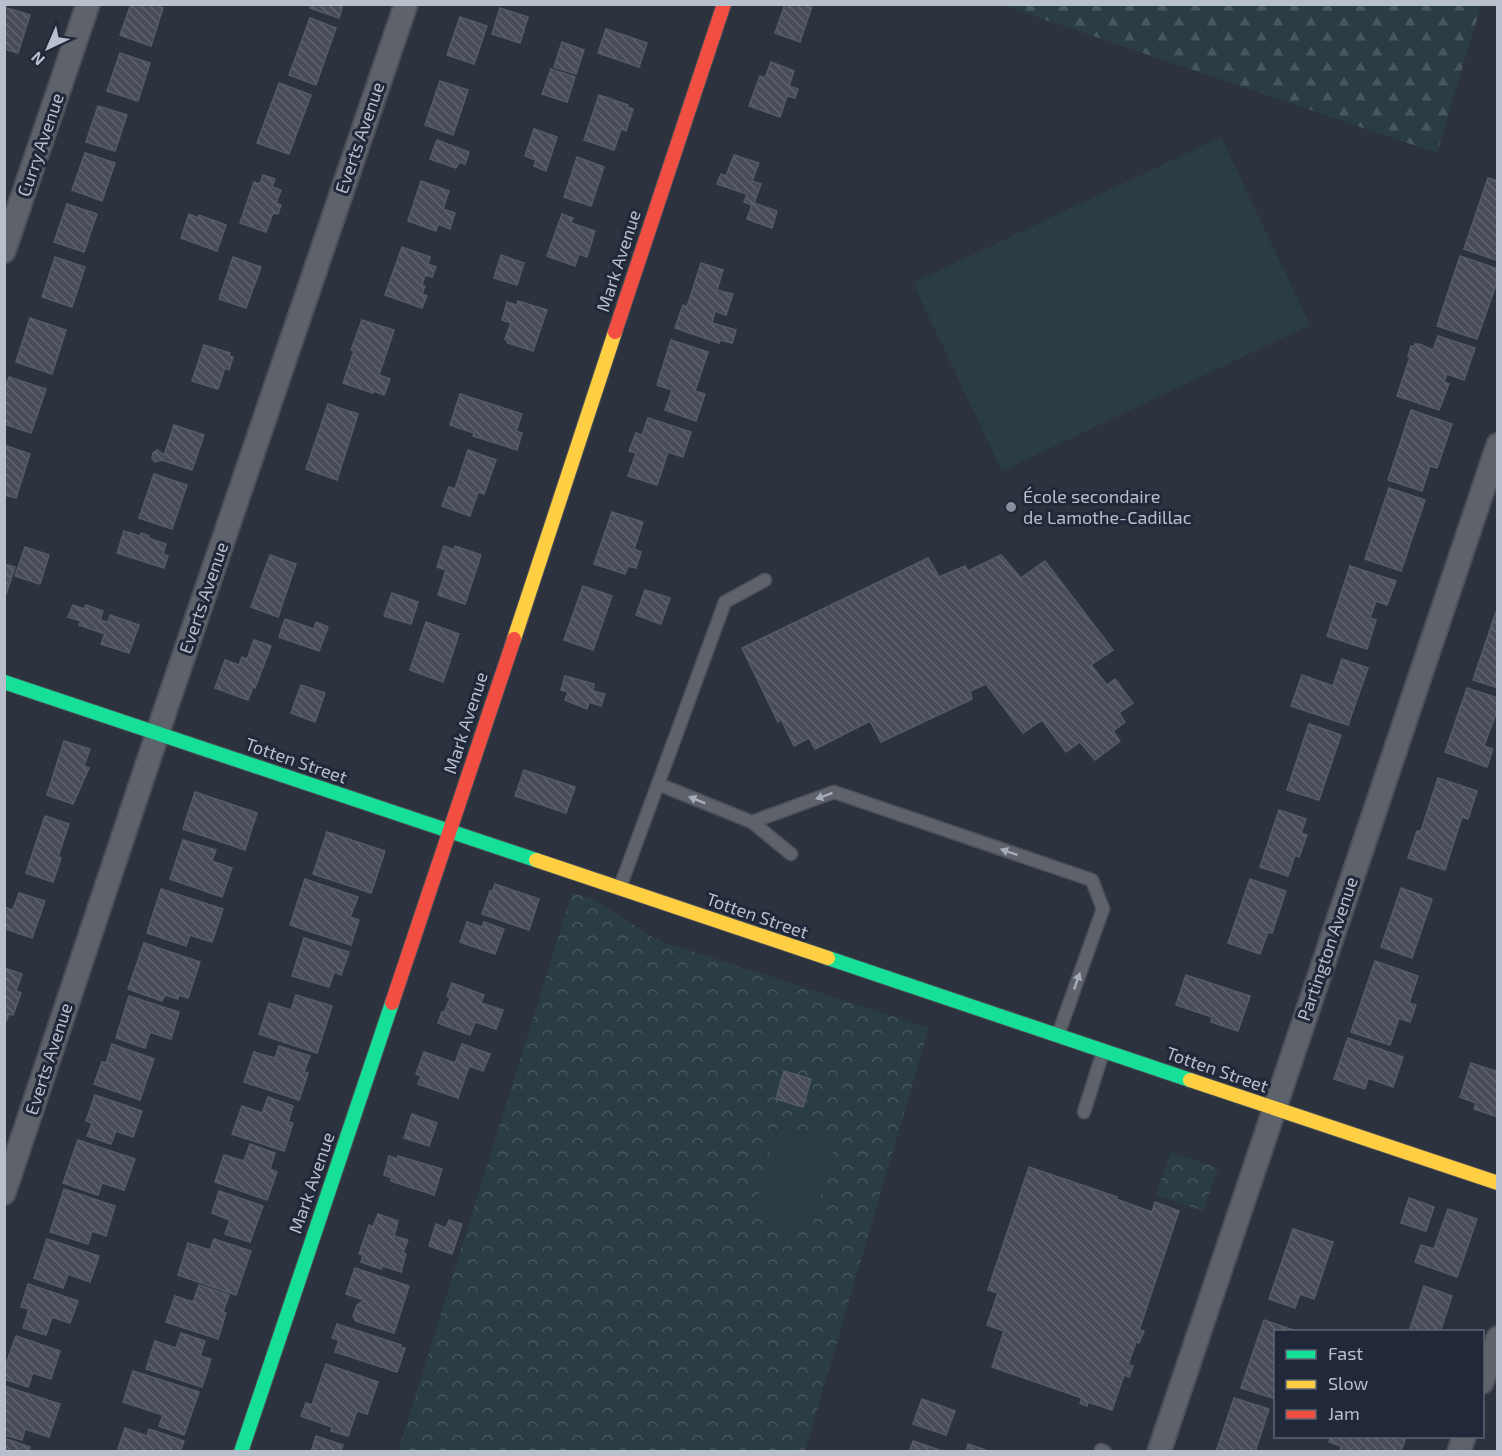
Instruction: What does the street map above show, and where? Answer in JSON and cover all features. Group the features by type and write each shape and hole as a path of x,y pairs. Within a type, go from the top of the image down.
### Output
{"street":[{"name":"Curry Avenue","path":"4,251 88,4"},
{"name":"Everts Avenue","path":"4,1193 406,4"},
{"name":"Mark Avenue","path":"241,1452 724,4"},
{"name":"Partington Avenue","path":"1159,1452 1497,446"},
{"name":"Totten Street","path":"4,682 1497,1184"},
{"path":"1484,1377 1497,1338"}],"lane":[{"path":"620,888 725,602 765,580"},
{"path":"657,784 752,822 791,854"},
{"path":"752,822 834,792 1092,880 1103,909 1058,1036"},
{"path":"1084,1112 1103,1051"}],"green space":[{"path":"1481,4 1437,153 1002,5"},
{"path":"1221,137 1310,325 1002,471 913,283"},
{"path":"572,893 591,898 657,940 929,1028 805,1451 398,1452"},
{"path":"778,1126 836,1143 810,1234 752,1217"},
{"path":"1171,1152 1218,1168 1203,1211 1156,1195"}],"building":[{"path":"131,4 153,4 163,8 151,46 120,35"},
{"path":"311,4 343,4 339,18 310,8"},
{"path":"785,4 812,6 800,42 775,33"},
{"path":"4,7 30,15 18,53 4,49"},
{"path":"500,8 528,17 520,43 492,34"},
{"path":"460,17 487,26 474,64 447,55"},
{"path":"310,18 336,28 316,85 289,75"},
{"path":"606,29 647,43 639,67 598,53"},
{"path":"562,42 584,50 576,74 554,67"},
{"path":"120,53 150,63 138,101 107,91"},
{"path":"771,62 794,71 789,86 798,89 795,98 787,96 780,117 749,106 760,76 765,78"},
{"path":"551,69 575,77 567,102 542,94"},
{"path":"440,81 468,90 453,135 425,125"},
{"path":"279,83 311,95 289,154 257,143"},
{"path":"599,95 633,109 626,131 621,129 614,150 584,140"},
{"path":"98,106 127,115 115,151 86,142"},
{"path":"534,129 557,137 546,171 534,166 536,160 525,156"},
{"path":"437,140 469,152 465,164 459,162 456,168 430,159"},
{"path":"85,153 115,163 102,201 72,190"},
{"path":"734,155 759,163 752,181 761,184 754,203 777,211 772,228 747,219 752,205 744,202 747,194 717,184 721,174 726,176"},
{"path":"577,157 604,167 591,206 564,197"},
{"path":"263,175 275,179 272,187 281,190 276,203 281,205 278,214 273,213 266,232 240,223 254,182 260,184"},
{"path":"1488,178 1498,181 1498,256 1496,260 1464,249"},
{"path":"421,181 449,191 443,209 455,213 450,229 438,224 436,231 408,221"},
{"path":"67,204 97,214 84,252 54,242"},
{"path":"189,214 198,218 199,215 226,225 217,251 181,238"},
{"path":"562,214 573,218 571,223 595,231 587,257 579,254 575,266 547,256"},
{"path":"402,247 430,257 428,264 436,267 432,277 425,275 422,294 427,296 422,308 385,295"},
{"path":"501,255 524,263 517,285 494,278"},
{"path":"1460,256 1498,269 1498,279 1477,339 1437,326"},
{"path":"55,257 85,267 72,307 42,297"},
{"path":"233,257 261,267 246,308 219,299"},
{"path":"701,263 723,270 717,290 733,294 726,315 715,311 712,323 736,330 732,343 720,340 719,343 675,328 683,305 687,307"},
{"path":"518,301 547,310 533,351 508,343 505,339 511,323 502,320 507,302 517,305"},
{"path":"30,318 66,330 52,374 16,362"},
{"path":"362,320 394,330 379,375 390,379 384,395 343,383 354,351 351,350"},
{"path":"1438,336 1475,348 1464,380 1447,374 1444,382 1449,384 1439,410 1397,396 1410,357 1408,356 1411,346 1419,344 1433,350"},
{"path":"671,340 708,352 695,391 705,394 696,421 665,410 672,390 657,385"},
{"path":"204,345 230,353 229,356 233,357 229,370 225,368 218,389 192,381"},
{"path":"9,377 46,389 31,433 4,424 4,391"},
{"path":"460,394 522,414 516,431 522,433 517,450 473,436 474,433 450,425"},
{"path":"328,404 358,414 337,480 306,469"},
{"path":"1411,410 1452,424 1437,468 1430,466 1422,491 1388,480"},
{"path":"648,418 691,432 683,457 668,452 657,485 628,476 636,453 629,451 636,433 642,435"},
{"path":"174,425 204,435 192,470 162,460 155,462 152,458 153,453 157,450 164,455"},
{"path":"4,445 30,454 16,498 4,495"},
{"path":"468,450 496,460 484,494 478,492 470,516 442,506 449,487 455,489"},
{"path":"154,474 187,485 172,529 139,518"},
{"path":"1389,488 1425,500 1401,571 1365,559"},
{"path":"612,512 643,522 634,549 641,552 636,568 628,566 625,574 594,564"},
{"path":"124,531 140,536 141,533 166,544 163,554 168,556 164,568 117,553"},
{"path":"444,546 454,550 455,546 481,555 465,604 438,595 446,570 437,567"},
{"path":"25,547 49,555 40,584 15,576"},
{"path":"270,555 296,564 278,617 251,607"},
{"path":"1001,555 1021,578 1045,561 1113,650 1091,665 1107,685 1115,679 1133,703 1119,713 1125,722 1113,731 1120,741 1095,760 1080,742 1066,752 1042,720 1023,733 986,684 970,691 972,699 881,742 870,721 815,749 809,738 794,746 781,719 778,722 742,648 928,558 939,577 965,566 968,571"},
{"path":"4,564 15,567 6,594 4,594"},
{"path":"1350,566 1396,581 1387,605 1376,601 1370,618 1376,620 1367,649 1327,636"},
{"path":"583,586 612,596 593,650 564,640"},
{"path":"645,590 670,598 661,624 636,615"},
{"path":"392,593 418,602 411,624 384,616"},
{"path":"73,605 84,609 86,605 103,611 100,620 108,622 110,615 139,625 129,653 101,644 105,634 79,625 81,621 68,617"},
{"path":"1496,612 1498,612 1498,688 1473,680"},
{"path":"285,619 314,629 316,622 328,627 319,651 279,637"},
{"path":"426,622 459,634 443,682 410,670"},
{"path":"254,640 271,646 248,700 215,688 225,660 239,665 242,657 247,659"},
{"path":"1342,659 1368,668 1348,725 1291,706 1302,675 1333,686"},
{"path":"565,676 594,684 593,691 605,694 601,706 589,702 587,709 565,700 568,692 561,690"},
{"path":"301,685 325,693 315,722 291,713"},
{"path":"1467,688 1498,698 1498,708 1484,746 1493,749 1487,767 1445,752"},
{"path":"1309,724 1341,735 1319,800 1287,790"},
{"path":"64,741 90,749 84,766 89,768 73,804 47,795"},
{"path":"524,770 575,787 566,813 515,796"},
{"path":"1438,778 1477,791 1468,819 1462,817 1445,870 1408,858 1417,831 1421,831"},
{"path":"195,792 257,813 245,850 183,829"},
{"path":"1279,810 1306,819 1301,833 1307,835 1299,857 1295,855 1288,876 1260,867"},
{"path":"45,816 69,824 58,857 61,858 53,882 26,873"},
{"path":"327,832 385,851 371,893 313,874"},
{"path":"183,840 216,850 212,861 232,868 222,897 170,879"},
{"path":"305,879 358,897 351,915 347,916 359,920 351,945 290,925"},
{"path":"1250,879 1286,891 1272,933 1268,932 1260,954 1228,943"},
{"path":"495,884 539,899 529,930 482,914 490,891 492,892"},
{"path":"1401,888 1432,899 1412,958 1381,947"},
{"path":"161,889 223,909 212,942 190,935 186,946 147,933"},
{"path":"19,893 45,901 32,938 6,929 4,933 4,907 13,910"},
{"path":"467,922 482,927 484,922 504,929 495,954 460,942"},
{"path":"304,938 349,952 341,975 334,972 329,987 292,976"},
{"path":"144,943 200,962 188,998 179,995 178,999 165,995 162,1001 128,989"},
{"path":"1375,961 1418,976 1409,1003 1416,1005 1410,1022 1399,1018 1390,1045 1351,1032"},
{"path":"4,968 22,974 16,991 21,993 13,1015 9,1014 4,1026"},
{"path":"1186,975 1250,996 1238,1031 1211,1022 1212,1017 1176,1005"},
{"path":"452,983 484,995 481,1003 503,1010 496,1029 475,1022 470,1035 438,1023 450,998 447,996"},
{"path":"296,995 332,1006 317,1053 259,1034 269,1003 291,1010"},
{"path":"129,996 179,1012 171,1039 150,1032 145,1048 116,1038"},
{"path":"1348,1038 1403,1057 1393,1087 1368,1078 1365,1089 1334,1079"},
{"path":"112,1044 154,1059 140,1100 94,1084 102,1062 106,1063"},
{"path":"462,1044 490,1054 483,1071 469,1066 458,1098 418,1084 421,1076 416,1074 424,1052 455,1063"},
{"path":"279,1046 310,1056 304,1072 308,1073 299,1100 244,1082 254,1052 275,1058"},
{"path":"1471,1063 1498,1072 1498,1117 1474,1109 1476,1103 1460,1097"},
{"path":"784,1071 811,1079 803,1107 776,1099"},
{"path":"95,1095 142,1111 133,1137 116,1131 111,1144 87,1136 92,1123 86,1121"},
{"path":"268,1097 293,1106 288,1122 293,1123 284,1151 232,1134 242,1106 262,1113"},
{"path":"412,1114 437,1123 429,1146 404,1138"},
{"path":"78,1140 135,1159 124,1190 102,1183 98,1195 63,1183"},
{"path":"250,1144 275,1153 270,1169 277,1172 267,1200 215,1182 224,1155 244,1161"},
{"path":"389,1156 398,1159 398,1156 442,1169 434,1195 391,1181 392,1178 384,1175"},
{"path":"1029,1167 1117,1197 1116,1199 1152,1212 1155,1202 1179,1211 1139,1330 1144,1331 1139,1343 1136,1342 1128,1365 1133,1366 1129,1377 1124,1375 1112,1410 1088,1402 1087,1406 1080,1403 1082,1398 992,1367 1004,1331 987,1325 998,1293 988,1290"},
{"path":"64,1189 115,1206 106,1236 92,1231 88,1244 50,1232"},
{"path":"219,1191 263,1206 250,1242 225,1234 230,1220 212,1213"},
{"path":"1409,1198 1434,1207 1426,1231 1401,1223"},
{"path":"1448,1209 1477,1219 1457,1277 1415,1262 1421,1245 1434,1249"},
{"path":"378,1214 398,1221 394,1236 408,1240 403,1253 406,1254 401,1272 383,1266 381,1269 361,1262 363,1255 359,1254 369,1225 373,1227"},
{"path":"449,1220 462,1224 452,1254 429,1246 436,1224 446,1228"},
{"path":"1293,1229 1333,1242 1314,1299 1300,1294 1295,1308 1269,1299"},
{"path":"47,1239 99,1256 90,1282 68,1274 63,1288 34,1278"},
{"path":"214,1239 251,1251 236,1295 178,1275 188,1243 210,1250"},
{"path":"355,1268 409,1286 394,1333 356,1321 353,1316 357,1305 364,1300 346,1294"},
{"path":"28,1284 78,1301 70,1323 52,1317 46,1335 23,1328 29,1309 21,1307"},
{"path":"199,1285 229,1295 218,1339 166,1322 175,1296 193,1302"},
{"path":"1424,1286 1452,1296 1441,1330 1410,1330"},
{"path":"1264,1320 1293,1330 1274,1330 1274,1398 1241,1388"},
{"path":"337,1324 405,1348 397,1372 335,1352 339,1340 332,1338"},
{"path":"181,1333 205,1341 200,1356 211,1359 202,1387 146,1369 155,1341 176,1348"},
{"path":"16,1336 60,1351 51,1379 33,1373 28,1387 4,1379 4,1370"},
{"path":"326,1364 378,1382 367,1414 357,1411 348,1436 331,1431 332,1427 301,1416 306,1403 312,1405"},
{"path":"133,1371 199,1392 184,1435 159,1426 163,1415 123,1402"},
{"path":"4,1386 60,1404 49,1437 25,1429 22,1440 4,1435"},
{"path":"1234,1398 1269,1409 1255,1452 1216,1452"},
{"path":"922,1399 955,1411 946,1435 913,1424"},
{"path":"125,1428 147,1436 149,1429 184,1441 180,1452 117,1452"},
{"path":"316,1436 343,1445 340,1452 311,1452"},
{"path":"4,1438 30,1447 29,1452 4,1452"},
{"path":"1330,1438 1405,1438 1401,1452 1340,1452 1341,1446 1329,1442"},
{"path":"913,1441 942,1451 909,1452"},
{"path":"968,1444 991,1452 966,1452"}],"traffic: fast":[{"path":"4,682 536,860"},
{"path":"828,958 1190,1080"},
{"path":"241,1452 392,1003"}],"traffic: slow":[{"path":"514,639 615,332"},
{"path":"536,860 828,958"},
{"path":"1190,1080 1498,1183"}],"traffic: jam":[{"path":"615,332 724,4"},
{"path":"392,1003 514,639"}],"place":[{"name":"École secondaire de Lamothe-Cadillac","path":"1011,507"}]}
